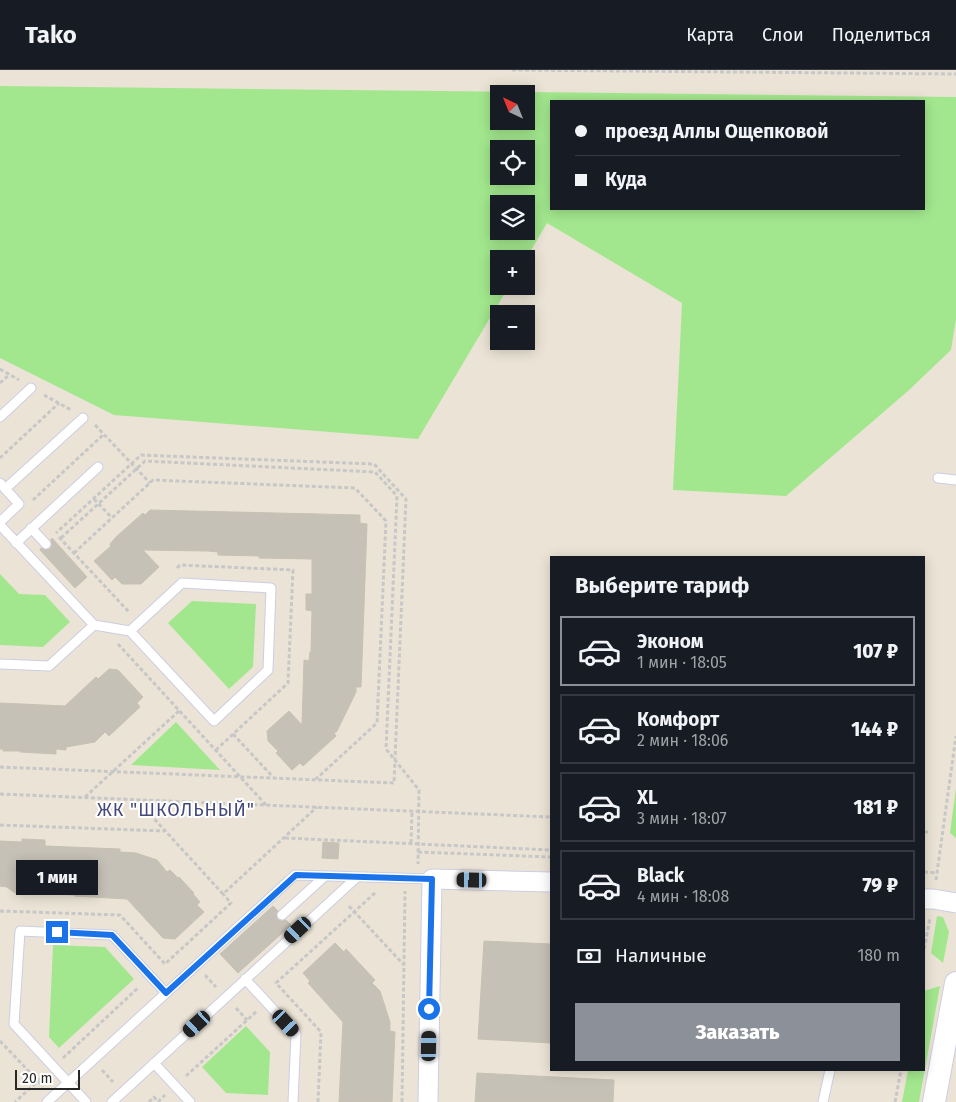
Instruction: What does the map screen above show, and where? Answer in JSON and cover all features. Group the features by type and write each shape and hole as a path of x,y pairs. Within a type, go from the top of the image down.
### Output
{"street":[{"path":"428,1102 425,879 550,882"},
{"path":"929,899 956,903"},
{"path":"934,1102 956,983"}],"lane":[{"path":"0,417 31,388"},
{"path":"83,418 3,486 19,504 0,524 16,543 97,625 130,630 214,721 268,670 270,588 182,583 130,630"},
{"path":"16,543 98,467"},
{"path":"938,478 956,480"},
{"path":"31,528 46,544"},
{"path":"0,664 49,666 97,625"},
{"path":"48,1102 296,875 425,879"},
{"path":"282,915 325,876"},
{"path":"112,1102 357,877"},
{"path":"86,1102 14,1024 20,931 112,935 166,993"},
{"path":"246,979 296,1034 293,1102"},
{"path":"154,1063 190,1102"},
{"path":"823,1102 830,1071"}],"path":[{"path":"512,70 956,74"},
{"path":"0,384 10,375"},
{"path":"0,458 59,403"},
{"path":"104,434 29,504 139,623"},
{"path":"0,767 394,783 406,499 374,464 141,455 56,534"},
{"path":"60,538 145,460 375,472 397,496 386,750 419,790 418,852 425,879"},
{"path":"74,553 153,480 355,488 386,522 377,723 316,779"},
{"path":"94,499 112,518"},
{"path":"97,625 179,710 266,805"},
{"path":"85,798 193,698"},
{"path":"233,734 274,778"},
{"path":"925,939 929,899 937,873 956,736"},
{"path":"0,794 550,817"},
{"path":"15,1102 231,903 136,800"},
{"path":"223,894 317,807"},
{"path":"411,843 412,811"},
{"path":"0,824 165,831"},
{"path":"285,838 550,850"},
{"path":"418,852 550,857"},
{"path":"925,872 937,873"},
{"path":"318,1102 321,1032 276,983 391,878"},
{"path":"402,1102 405,878"},
{"path":"338,894 404,966"},
{"path":"0,911 120,915 165,964"},
{"path":"181,949 247,1020"},
{"path":"149,1102 154,1097 158,1102 267,1002"},
{"path":"0,1041 38,1081"},
{"path":"78,1044 122,1092"},
{"path":"895,1102 901,1071"}],"green space":[{"path":"0,86 490,92 490,130 535,130 535,92 956,97 956,319 951,350 908,391 786,496 673,490 682,303 547,223 531,250 490,250 490,295 504,295 498,305 490,305 490,318 418,439 114,415 0,358"},
{"path":"0,574 19,594 45,595 70,622 43,647 0,645"},
{"path":"192,601 256,604 253,667 229,689 168,623"},
{"path":"176,722 220,770 131,765"},
{"path":"956,788 956,838 950,833"},
{"path":"937,916 943,917 949,932 943,963 931,953"},
{"path":"53,945 105,947 134,979 59,1048 49,1037"},
{"path":"940,986 925,1069 925,991"},
{"path":"246,1026 270,1052 268,1095 226,1093 202,1067"},
{"path":"908,1071 925,1071 919,1102 902,1102"}],"building":[{"path":"150,510 360,515 360,523 367,524 361,687 356,687 356,692 337,731 334,733 336,736 303,766 300,763 292,770 268,741 267,731 289,711 302,725 304,660 309,661 311,652 312,611 306,610 306,594 312,594 312,559 218,555 218,552 208,551 143,550 159,567 141,584 122,584 115,577 112,580 94,561 111,546 110,544 116,537 143,513 145,515"},
{"path":"52,538 87,577 75,588 40,550 41,548 45,550 50,549"},
{"path":"109,669 118,670 143,697 137,703 140,707 109,736 105,732 95,742 66,747 66,750 56,749 56,754 3,751 3,749 0,749 0,703 65,706 96,677 98,679"},
{"path":"22,839 45,840 45,846 120,849 120,852 136,853 157,860 167,872 170,870 179,877 194,893 200,902 197,905 204,912 175,939 163,938 127,899 15,893 7,887 0,886 0,841 22,842"},
{"path":"323,842 339,843 338,859 322,858"},
{"path":"273,906 278,911 276,914 277,919 281,921 286,920 291,925 238,973 220,954"},
{"path":"484,941 550,944 550,1043 478,1039"},
{"path":"335,943 344,952 346,949 375,980 372,983 380,991 390,1022 390,1031 395,1032 392,1102 339,1102 343,1022 308,983 310,981 303,973"},
{"path":"477,1073 614,1080 613,1102 475,1102"}],"district":[{"name":"ЖК \"ШКОЛЬНЫЙ\"","path":"176,810"}],"route":[{"path":"57,932 112,935 166,993 296,875 432,879 429,1009"}]}
